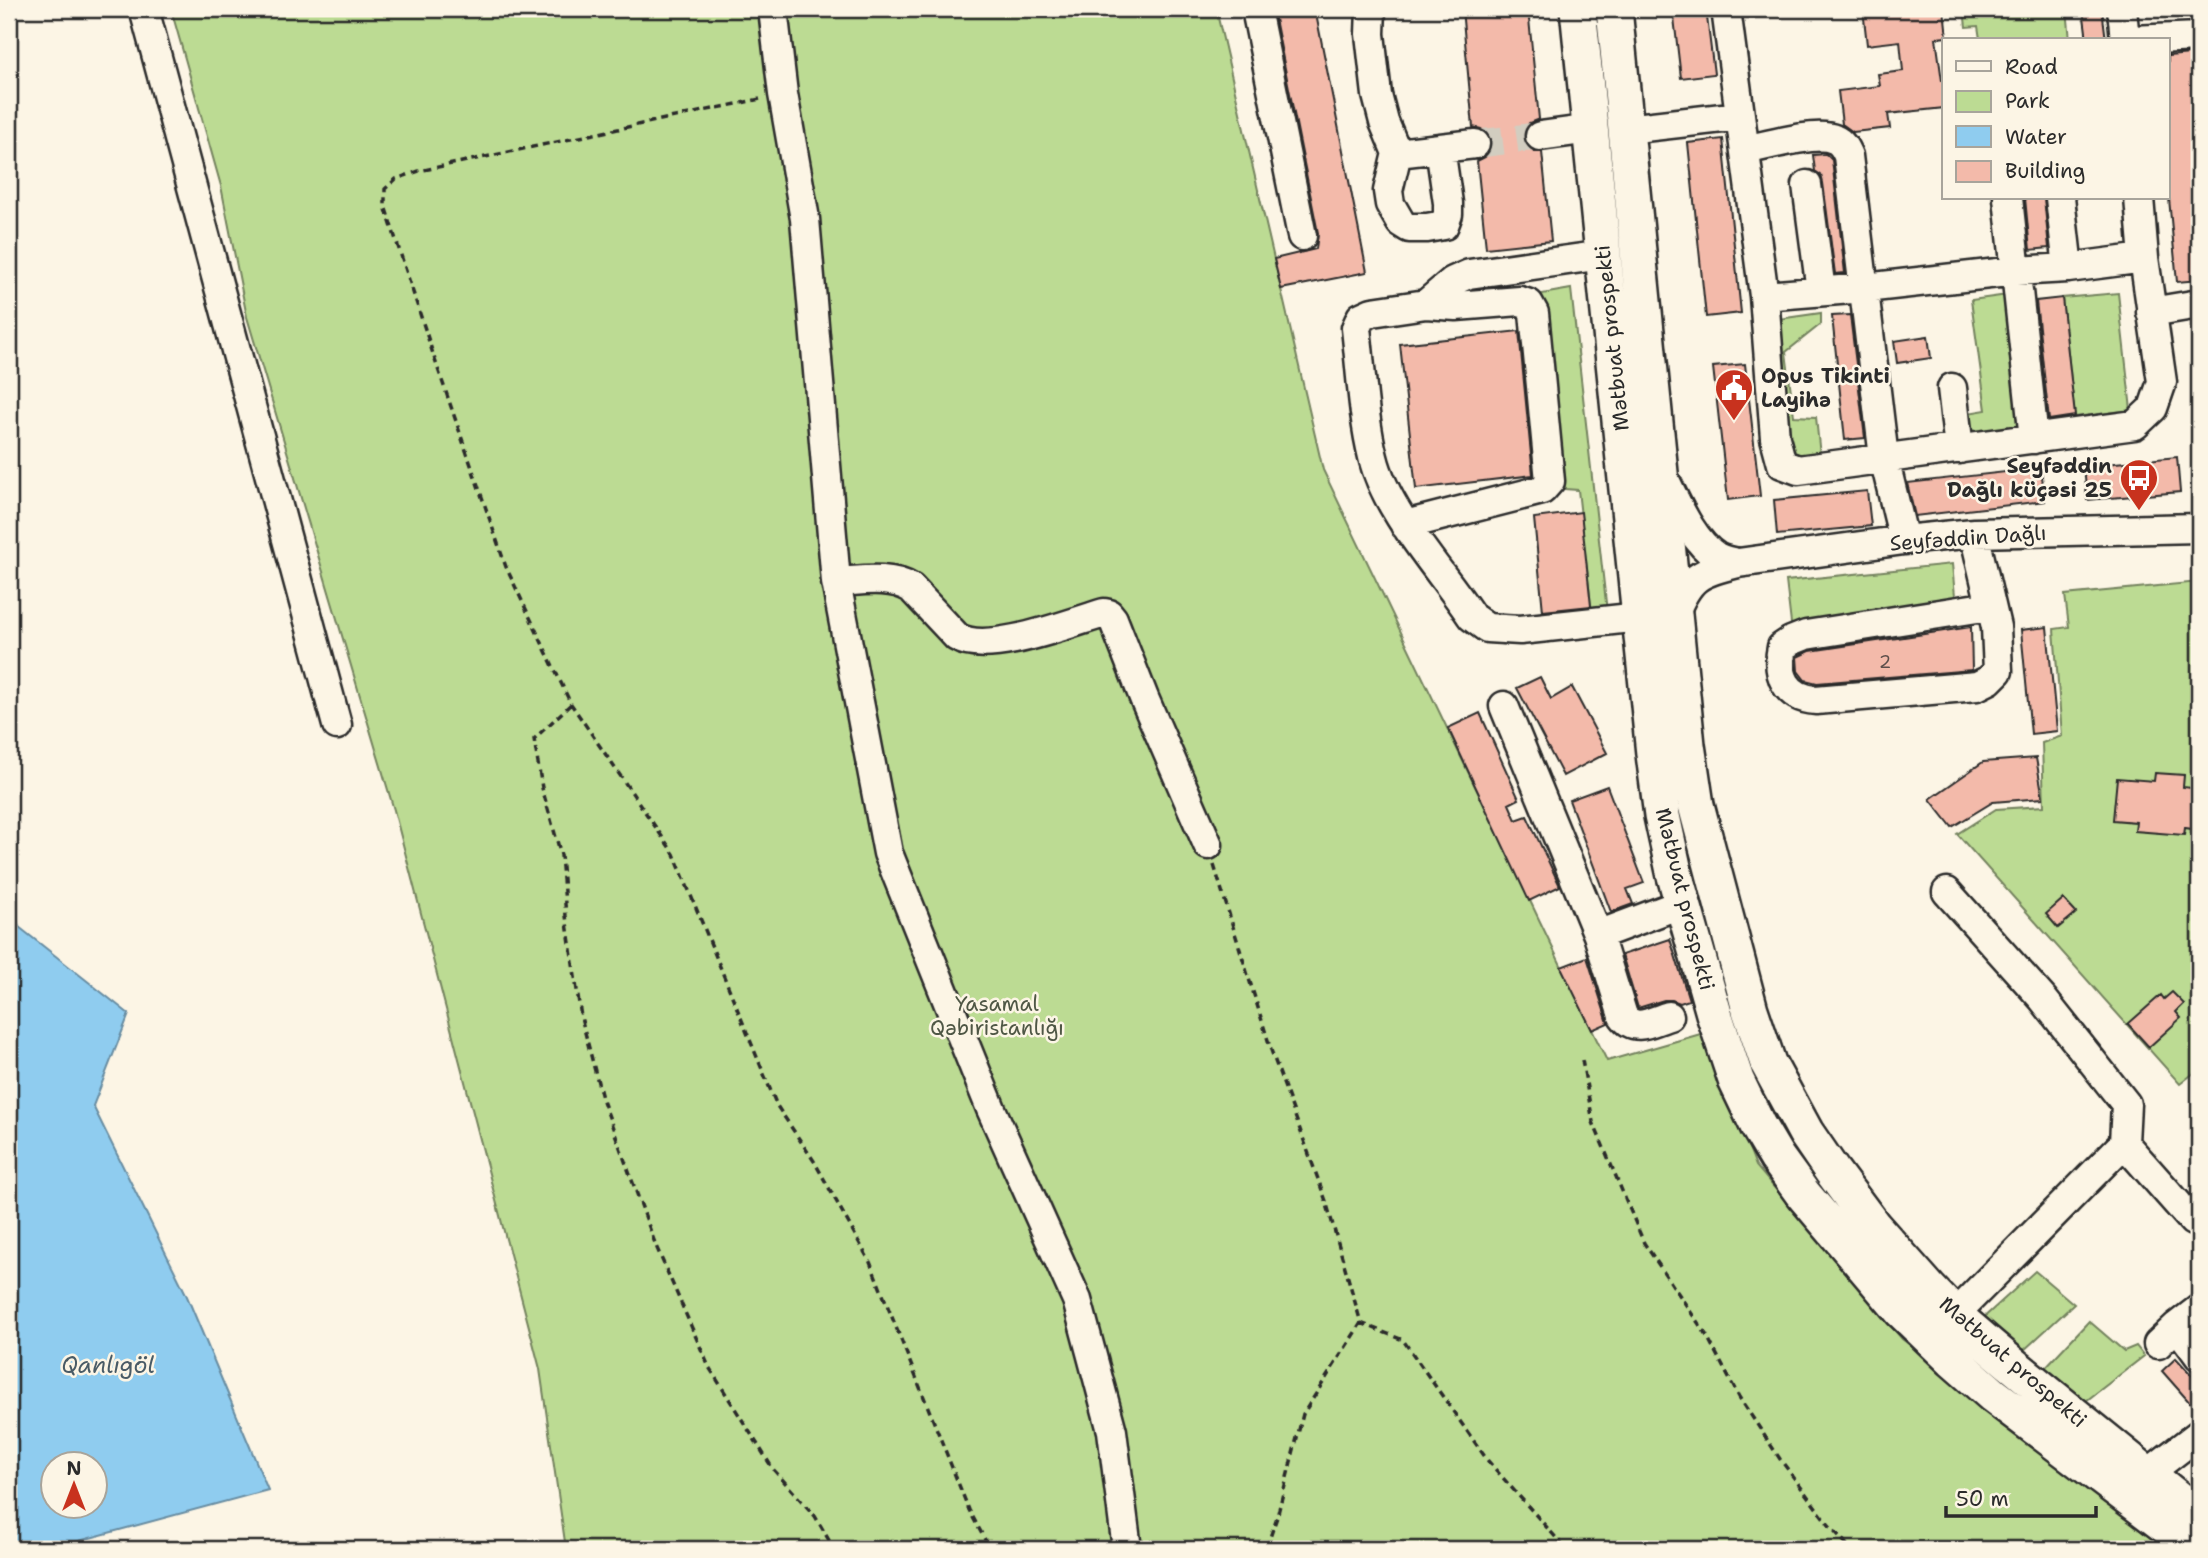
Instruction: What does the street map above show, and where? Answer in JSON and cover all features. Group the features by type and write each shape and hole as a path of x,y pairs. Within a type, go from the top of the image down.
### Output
{"main road":[{"name":"Mətbuat prospekti","path":"1578,9 1603,255 1657,616 1687,746 1696,805 1750,1010 1768,1063 1789,1104 1832,1171 1873,1226 1929,1289 1977,1336 2199,1516"},
{"name":"Mətbuat prospekti","path":"1614,9 1659,467 1654,754 1662,816 1683,903 1714,1017 1736,1080 1758,1126 1803,1194 1902,1311 1983,1387 2199,1549"}],"street":[{"path":"144,9 337,725"},
{"path":"774,9 783,94 805,219 836,582 888,853 990,1109 1077,1300 1112,1431 1127,1549"},
{"path":"1256,9 1302,236"},
{"path":"1371,9 1370,34 1377,95 1384,122 1397,153 1388,191 1390,204 1401,223 1409,228 1444,225 1448,214 1440,148"},
{"path":"1726,9 1764,296 1775,438 1782,464 1798,470 2135,425 2153,408 2162,382 2144,258 2139,200"},
{"path":"2122,9 2125,38"},
{"path":"2170,38 2199,37"},
{"path":"1626,129 1740,116"},
{"path":"1540,136 1591,129"},
{"path":"1745,150 1800,138 1833,138 1843,146 1848,156 1884,458 1904,540"},
{"path":"1397,153 1475,144"},
{"path":"1807,185 1821,291"},
{"path":"2008,200 2034,439"},
{"path":"2060,200 2068,268"},
{"path":"1426,304 1453,281 1469,274 1603,255"},
{"path":"1764,296 2068,268 2144,258"},
{"path":"1405,525 1542,490 1550,481 1534,313 1529,304 1426,304 1372,312 1361,317 1356,328 1373,458 1381,481 1405,525 1472,617 1487,628 1520,630 1657,616"},
{"path":"2151,312 2199,304"},
{"path":"1952,388 1959,449"},
{"path":"1659,467 1681,513 1699,538 1716,556 1738,563"},
{"name":"Seyfəddin Dağlı","path":"1657,616 1694,579 1714,569 1738,563 1974,533 2199,528"},
{"path":"1974,533 1996,627 1998,671 1989,680 1977,685 1816,699 1802,699 1791,693 1785,682 1780,657 1782,647 1806,635 1990,606"},
{"path":"836,582 901,582 911,588 957,637 966,642 1021,637 1104,613 1111,616 1208,845"},
{"path":"1504,706 1598,935 1623,1016 1628,1024 1637,1027 1669,1016"},
{"path":"1947,892 2043,999 2126,1104 2124,1143 1954,1315"},
{"path":"1598,935 1683,903"},
{"path":"2124,1143 2193,1221"},
{"path":"2178,1326 2199,1356"},
{"path":"2147,1474 2199,1434"}],"path":[{"path":"783,94 419,171 396,179 385,189 385,206 506,567 571,704 674,854 777,1106 814,1161 870,1262 969,1510 990,1549"},
{"path":"571,704 534,740 542,788 561,855 566,916 581,1017 602,1098 656,1246 709,1367 773,1469 815,1516 834,1549"},
{"path":"1208,845 1271,1050 1326,1201 1362,1323 1303,1414 1277,1517 1266,1549"},
{"path":"1582,1060 1593,1122 1643,1243 1707,1336 1739,1397 1780,1459 1829,1525 1851,1549"},
{"path":"1362,1323 1403,1340 1488,1461 1566,1549"}],"green space":[{"name":"Yasamal Qəbiristanlığı","path":"171,9 1216,9 1323,470 1607,1061 1704,1033 1756,1166 1902,1339 2180,1549 566,1549 540,1369 394,810 247,317 221,186"},
{"path":"1964,9 2067,9 2070,38 1980,38 1978,26 1966,27"},
{"path":"1571,289 1607,612 1592,614 1578,490 1565,489 1542,294"},
{"path":"2118,293 2131,410 2075,417 2062,298"},
{"path":"2008,295 2024,444 1974,451 1968,413 1986,410 1971,300"},
{"path":"1821,313 1821,324 1786,352 1794,416 1816,417 1820,456 1780,458 1764,321"},
{"path":"1952,564 1957,617 1792,632 1786,581"},
{"path":"2199,582 2199,1069 2180,1084 1957,834 1996,809 2044,806 2042,743 2062,736 2054,629 2069,627 2065,595"},
{"path":"2035,1271 2074,1304 2022,1352 1981,1320"},
{"path":"2089,1321 2124,1351 2136,1346 2144,1356 2082,1404 2041,1372"}],"water":[{"name":"Qanlıgöl","path":"9,892 19,927 129,1014 93,1106 186,1294 268,1490 49,1549 9,1549"}],"building":[{"path":"1273,9 1315,9 1367,272 1281,289 1274,259 1316,249 1318,233"},
{"path":"1462,9 1528,9 1539,119 1529,123 1524,130 1524,138 1527,147 1534,152 1542,152 1551,241 1486,248 1477,161 1490,151 1492,143 1488,134 1473,127"},
{"path":"1673,9 1706,9 1714,74 1681,78"},
{"path":"1863,9 1944,9 1947,37 1936,38 1942,81 1942,108 1888,114 1890,128 1853,132 1842,124 1838,91 1880,86 1878,74 1903,71 1900,41 1867,45"},
{"path":"2083,9 2102,9 2106,38 2087,38"},
{"path":"2191,54 2199,140 2199,280 2177,282 2169,200 2170,56"},
{"path":"1723,139 1741,313 1706,317 1688,143"},
{"path":"1826,154 1832,160 1845,273 1835,274 1823,183 1821,175 1815,171 1813,155"},
{"path":"2025,200 2044,200 2049,248 2030,250"},
{"path":"2062,298 2075,416 2049,420 2036,301"},
{"path":"1850,315 1865,438 1845,440 1832,316"},
{"path":"1519,331 1533,475 1416,489 1400,344"},
{"path":"1928,336 1931,358 1897,363 1894,341"},
{"path":"1745,364 1760,496 1728,500 1713,367"},
{"path":"2177,457 2180,492 2087,500 2084,466"},
{"path":"2041,468 2045,501 1915,516 1907,483"},
{"path":"1867,491 1871,526 1777,535 1774,500"},
{"path":"1581,512 1591,606 1543,611 1534,518"},
{"path":"1971,627 1972,670 1817,683 1805,680 1798,671 1797,657 1810,651"},
{"path":"2047,627 2057,731 2031,734 2021,630"},
{"path":"1540,677 1551,699 1572,687 1607,753 1563,776 1517,688"},
{"path":"1480,713 1519,799 1509,804 1516,820 1527,816 1560,886 1529,901 1448,728"},
{"path":"2036,758 2043,798 1993,802 1952,827 1930,799 1983,762"},
{"path":"2155,773 2184,775 2183,787 2199,789 2199,830 2185,828 2184,835 2135,831 2136,822 2113,820 2117,778 2154,781"},
{"path":"1607,786 1644,883 1627,889 1633,904 1611,912 1569,800"},
{"path":"2063,899 2076,913 2058,928 2046,914"},
{"path":"1670,939 1689,1000 1680,1003 1664,1000 1638,1008 1622,955"},
{"path":"1587,957 1608,1023 1592,1030 1561,967"},
{"path":"2172,992 2184,1004 2176,1012 2181,1018 2149,1047 2128,1024 2161,995 2164,999"},
{"path":"2176,1358 2199,1383 2199,1413 2162,1371"}],"tunnel":[{"path":"1475,144 1540,136"}],"place":[{"name":"Opus Tikinti Layihə","path":"1734,422"},
{"name":"Seyfəddin Dağlı küçəsi 25","path":"2139,512"}]}
